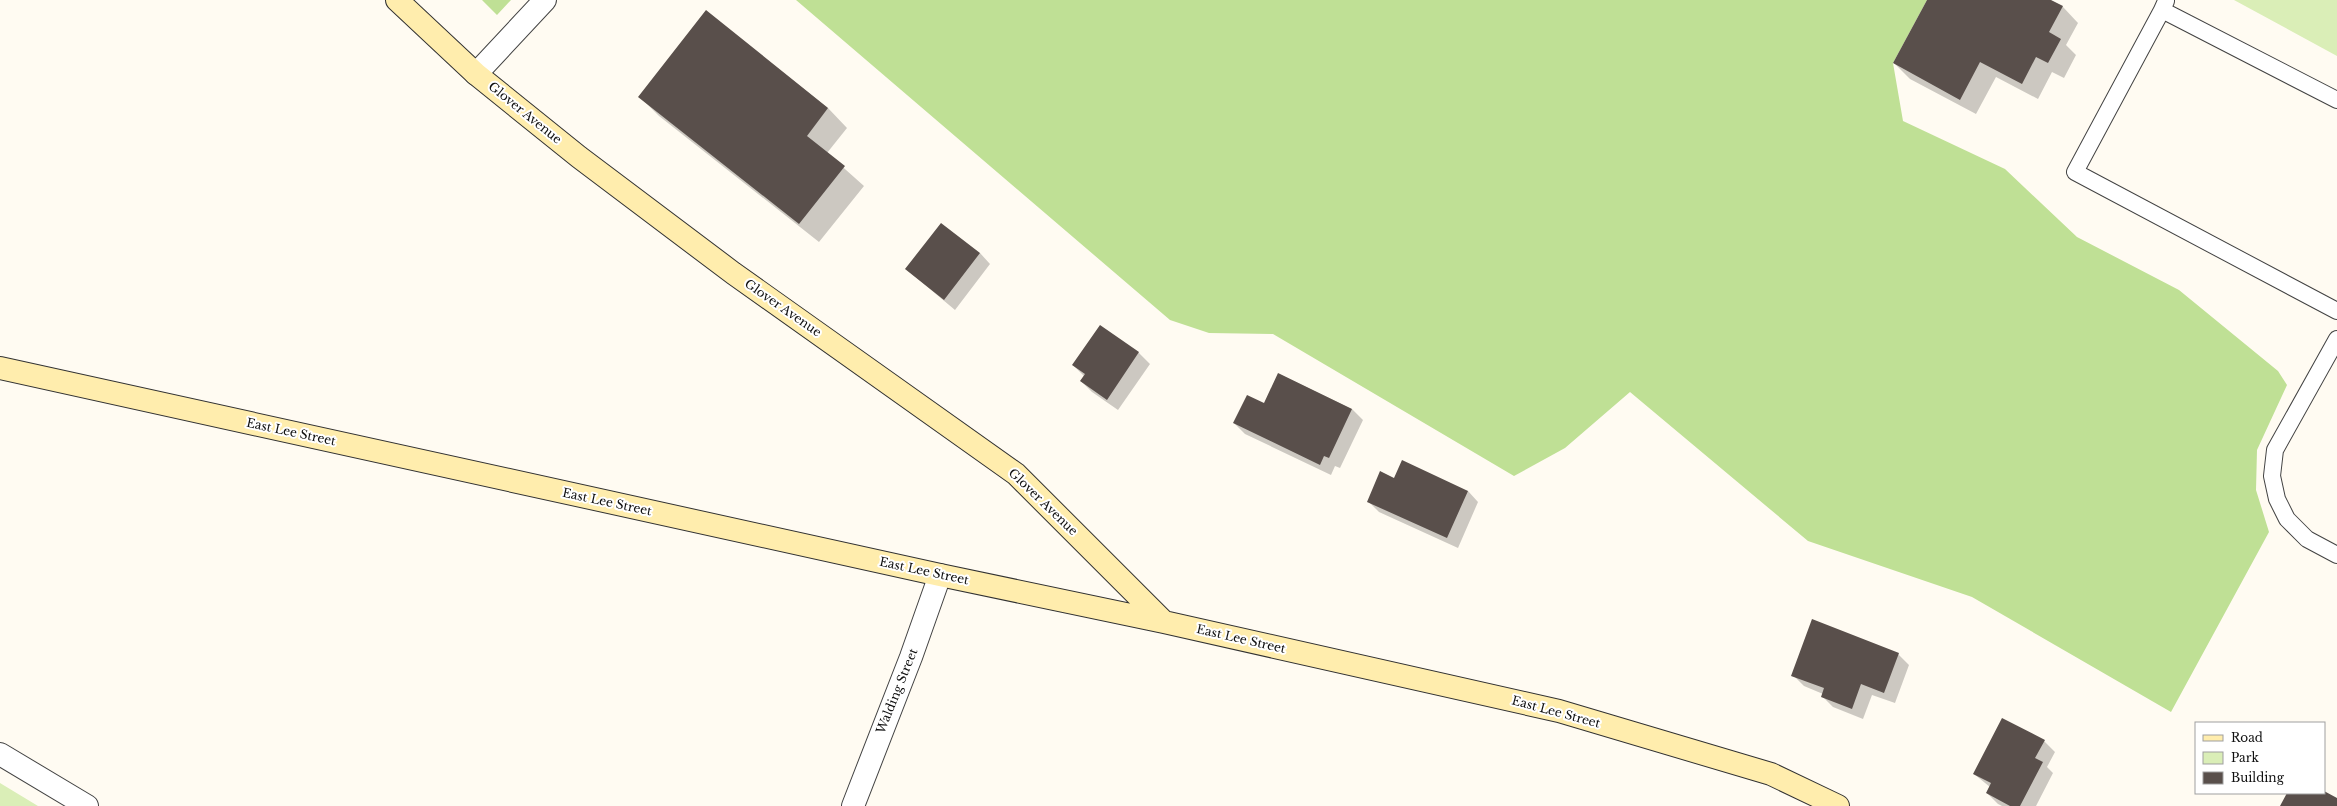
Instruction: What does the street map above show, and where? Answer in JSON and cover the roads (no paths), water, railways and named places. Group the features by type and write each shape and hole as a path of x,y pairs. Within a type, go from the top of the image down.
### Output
{"main road":[{"name":"Glover Avenue","path":"397,0 476,74 579,157 733,273 1016,474 1164,622"},
{"name":"East Lee Street","path":"0,368 940,575 1164,622 1559,711 1770,774 1838,806"}],"street":[{"path":"476,74 545,0"},
{"name":"Walding Street","path":"853,806 911,657 940,575"},
{"path":"0,754 87,806"}],"lane":[{"path":"2337,100 2164,5 2075,172 2337,312"},
{"path":"2337,339 2275,450 2272,476 2276,499 2287,519 2307,539 2337,554"}]}
